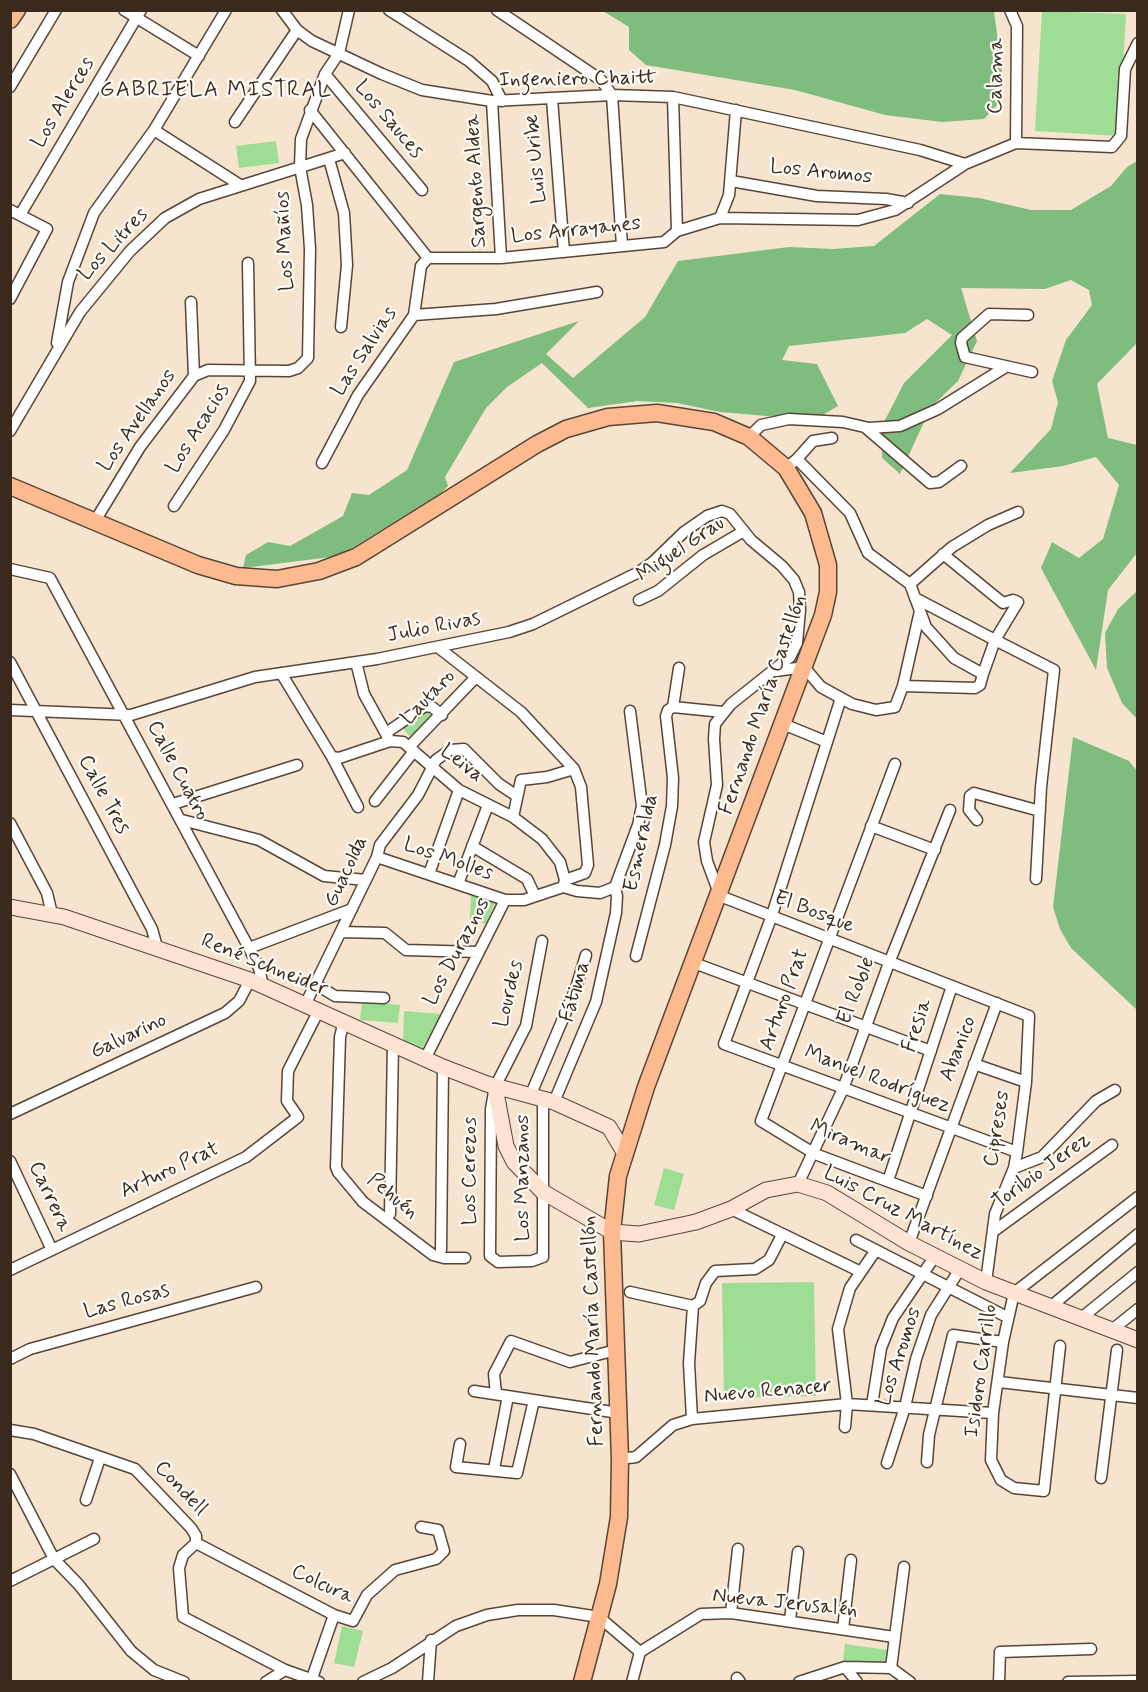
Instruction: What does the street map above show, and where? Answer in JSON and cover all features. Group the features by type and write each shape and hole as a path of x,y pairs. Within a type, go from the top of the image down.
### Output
{"main road":[{"path":"10,20 16,10"},
{"name":"Fernando María Castellón","path":"10,486 214,570 258,578 286,578 320,571 356,557 537,444 580,423 625,415 672,414 714,422 749,437 791,464 813,513 828,565 826,605 720,896 635,1118 615,1189 612,1233 620,1459 617,1533 582,1682"},
{"name":"René Schneider","path":"10,907 52,914 157,947 256,983 443,1067 495,1087 543,1099 609,1127"},
{"path":"495,1087 510,1156 543,1192 612,1233"},
{"path":"624,1152 609,1127 635,1118"},
{"name":"Luis Cruz Martínez","path":"612,1233 639,1234 696,1222 731,1209 766,1190 798,1184 827,1192 909,1243 986,1282 1137,1340"}],"street":[{"path":"10,87 56,10"},
{"path":"124,10 139,14 199,56"},
{"path":"55,352 68,282 94,213 154,130 226,10"},
{"name":"Ingeniero Chaitt","path":"282,10 297,30 339,53 422,90 497,101 612,95 672,97 920,150 964,165"},
{"name":"Los Mañíos","path":"194,376 208,370 294,370 305,362 309,354 310,249 307,205 300,167 301,139 325,74 339,53 350,10"},
{"name":"Sargento Aldea","path":"389,10 470,61 492,81 497,101 501,258"},
{"path":"497,10 601,80 612,95 622,246"},
{"name":"Calama","path":"1010,10 1017,26 1016,143"},
{"name":"Los Alerces","path":"15,213 139,14"},
{"path":"236,122 297,30"},
{"path":"1016,143 1112,147 1121,136 1125,69 1137,43"},
{"name":"Los Sauces","path":"325,74 422,190"},
{"path":"672,97 677,231"},
{"name":"Luis Uribe","path":"552,99 564,252"},
{"path":"310,110 428,258"},
{"path":"720,218 728,205 736,110"},
{"path":"154,130 240,185"},
{"name":"Los Arrayanes","path":"428,258 501,258 664,242 677,231 720,218 858,220 895,210 964,165 1016,143"},
{"name":"Los Litres","path":"10,431 55,352 89,300 130,251 155,227 187,205 240,185 345,153"},
{"path":"329,159 344,213 347,265 341,327"},
{"name":"Los Aromos","path":"731,181 817,196 886,199 908,203"},
{"path":"10,299 46,229 15,213"},
{"name":"Las Salvias","path":"321,463 358,395 414,315 421,267 428,258"},
{"name":"Los Acacios","path":"174,506 236,410 248,387 252,370 248,262"},
{"path":"414,315 496,309 597,292"},
{"name":"Los Avellanos","path":"95,521 140,447 194,376 191,302"},
{"path":"1028,315 993,313 963,338 961,343 965,357 1004,368 1032,372"},
{"path":"749,437 761,425 789,418 843,422 866,428 900,426 938,409 1004,368"},
{"path":"866,428 930,483 939,482 961,466"},
{"path":"831,438 813,441 791,464 850,513 868,553 910,584 926,627 954,658 983,674"},
{"name":"Julio Rivas","path":"10,710 124,716 255,677 439,648 509,632 533,624 637,573 653,562 692,525 722,511 733,516 744,531"},
{"path":"910,584 943,554 988,525 1018,512"},
{"path":"720,896 704,849 717,785 714,729 723,712 786,661 794,650 799,629 799,592 782,566 744,531"},
{"name":"Miguel Grau","path":"639,600 658,591 703,555 744,531"},
{"path":"903,686 975,688 980,685 995,640 1018,602 1013,600 1003,603 943,554"},
{"name":"Calle Cuatro","path":"10,569 50,578 249,948 259,968 256,983"},
{"path":"915,598 1054,670 1040,811 1036,879"},
{"path":"770,672 804,668 821,687 841,698 860,706 887,710 895,706 903,686 920,611"},
{"path":"439,648 521,712 574,769 581,787 588,865 585,873 564,883"},
{"name":"Calle Tres","path":"10,662 152,929 157,947"},
{"path":"356,662 364,694 388,737"},
{"name":"Esmeralda","path":"636,956 665,845 673,798 666,721 668,710 673,707 679,668"},
{"path":"281,673 332,757 358,807"},
{"name":"Lautaro","path":"375,801 411,749 476,677"},
{"path":"747,982 771,918 841,698"},
{"path":"332,757 339,758 388,737 425,706 432,706 442,716"},
{"path":"673,707 723,712"},
{"path":"615,887 638,825 642,806 630,711"},
{"path":"783,724 827,742"},
{"name":"Leiva","path":"388,737 411,749 459,790 513,816 552,849 560,862 564,883"},
{"path":"431,767 445,753 464,750 499,784 517,796"},
{"name":"Arturo Prat","path":"761,1121 895,764"},
{"path":"173,804 297,765"},
{"name":"Guacolda","path":"298,1117 288,1104 288,1071 312,1007 315,984 377,857 380,844 418,795 431,767"},
{"path":"513,816 521,780 547,777 574,769"},
{"path":"429,874 459,790"},
{"path":"977,820 969,810 970,796 974,793 1040,811"},
{"path":"458,884 488,805"},
{"name":"El Roble","path":"798,1184 815,1154 843,1089 864,1027 950,810"},
{"path":"182,820 259,840 329,877 366,880"},
{"path":"10,823 47,893 52,914"},
{"path":"871,826 934,850"},
{"path":"472,846 527,879 535,896"},
{"name":"Los Molles","path":"377,857 505,900"},
{"name":"Los Duraznos","path":"425,1059 505,900 518,901 564,883 577,891 600,894 615,887"},
{"name":"Fátima","path":"543,1099 596,1002 616,913 615,887"},
{"name":"El Bosque","path":"720,896 771,918 1029,1016"},
{"path":"249,948 352,909"},
{"path":"341,932 387,934 406,950 478,952"},
{"name":"Lourdes","path":"495,1087 526,1026 542,940"},
{"path":"543,1099 586,955"},
{"path":"694,963 931,1051"},
{"name":"Manuel Rodríguez","path":"747,982 724,1044 1017,1152"},
{"name":"Galvarino","path":"10,1114 225,1013 256,983"},
{"path":"315,984 335,996 384,998"},
{"name":"Fresia","path":"888,1181 952,986"},
{"name":"Abanico","path":"909,1243 997,1004"},
{"name":"Cipreses","path":"986,1282 995,1214 1014,1168 1017,1152 1026,1082 1029,1016"},
{"name":"Pehuén","path":"344,1022 339,1038 336,1167 338,1172 363,1202 433,1255 444,1258 465,1258"},
{"path":"390,1214 393,1044"},
{"path":"974,1064 1026,1082"},
{"path":"441,1250 443,1067"},
{"name":"Los Cerezos","path":"495,1087 490,1118 490,1256 494,1261 505,1263 532,1261 543,1257"},
{"path":"1014,1168 1042,1157 1096,1101 1114,1090"},
{"name":"Los Manzanos","path":"543,1099 543,1257"},
{"name":"Arturo Prat","path":"10,1270 246,1157 298,1117"},
{"name":"Miramar","path":"761,1121 815,1154 927,1196"},
{"name":"Toribio Jerez","path":"994,1231 1112,1145"},
{"name":"Carrera","path":"10,1161 52,1250"},
{"path":"1014,1293 1137,1197"},
{"path":"731,1209 859,1271"},
{"path":"1049,1308 1137,1234"},
{"path":"630,1292 693,1306 700,1301 706,1283 715,1271 755,1269 769,1260 782,1235"},
{"path":"856,1240 1006,1317"},
{"path":"845,1426 847,1404 838,1329 850,1288 859,1271 876,1250"},
{"path":"872,1405 881,1348 893,1318 935,1256"},
{"name":"Los Aromos","path":"888,1462 905,1407 916,1359 931,1315 960,1269"},
{"path":"1080,1319 1137,1272"},
{"name":"Las Rosas","path":"10,1359 30,1349 256,1287"},
{"name":"Isidoro Carrillo","path":"1014,1293 1006,1317 993,1413 991,1460 1001,1480 1014,1488 1044,1491 1055,1389"},
{"path":"692,1419 689,1363 693,1306"},
{"path":"1113,1329 1137,1309"},
{"path":"927,1462 930,1435 953,1335 1003,1342"},
{"path":"496,1394 494,1374 511,1341 570,1362 616,1350"},
{"path":"1055,1389 1060,1346"},
{"path":"1101,1478 1110,1395 1118,1350"},
{"path":"999,1382 1137,1398"},
{"path":"474,1391 619,1413"},
{"path":"494,1469 508,1396"},
{"path":"460,1444 456,1467 518,1473 534,1400"},
{"name":"Nuevo Renacer","path":"620,1459 636,1457 672,1425 692,1419 847,1404 993,1413"},
{"name":"Condell","path":"10,1430 34,1434 135,1469 196,1536 196,1543 183,1555 179,1568 183,1617 285,1670"},
{"path":"86,1500 100,1458"},
{"path":"10,1474 54,1559 79,1585 135,1656 154,1670 184,1682"},
{"name":"Colcura","path":"196,1543 334,1615 353,1621 367,1595 395,1570 436,1559 444,1551 438,1530 421,1527"},
{"path":"10,1581 94,1539"},
{"path":"731,1613 738,1550"},
{"path":"790,1620 798,1552"},
{"path":"843,1629 851,1560"},
{"path":"891,1668 904,1567"},
{"path":"363,1682 392,1668 431,1640 466,1621 505,1612 555,1610 599,1617 640,1652 632,1682"},
{"name":"Nueva Jerusalén","path":"640,1652 701,1614 731,1613 790,1620 894,1637"},
{"path":"266,1682 285,1670 315,1681 334,1615"},
{"path":"428,1682 431,1640"},
{"path":"999,1682 1000,1652 1091,1649"},
{"path":"846,1667 857,1682"},
{"path":"800,1681 846,1667 891,1668 910,1682"},
{"path":"1068,1682 1137,1681"}],"green space":[{"path":"603,11 994,11 1002,72 999,103 984,119 942,122 885,115 795,90 646,65 629,50 629,27"},
{"path":"1042,11 1126,14 1119,136 1035,131"},
{"path":"276,141 279,163 239,168 236,146"},
{"path":"1137,161 1137,343 1097,384 1108,438 1137,445 1137,553 1108,590 1096,670 1041,568 1052,542 1079,558 1103,539 1119,485 1096,457 1063,466 1010,473 1051,429 1058,402 1052,381 1066,340 1092,305 1089,290 1071,280 1045,289 961,288 977,341 958,381 931,407 900,474 882,458 882,426 904,383 952,335 927,319 905,333 789,346 782,360 817,364 838,406 814,420 720,412 677,403 637,401 588,408 542,363 507,387 486,408 445,477 448,486 441,493 339,556 243,568 246,555 268,542 290,546 343,516 352,493 369,495 407,470 454,362 579,321 546,354 573,378 645,317 678,261 789,247 833,249 874,246 940,194 979,198 1031,210 1071,210 1111,186 1127,167"},
{"path":"1137,591 1137,719 1122,703 1107,668 1105,633 1118,609"},
{"path":"427,707 433,714 410,737 401,726"},
{"path":"1073,737 1129,761 1137,771 1137,1010 1071,948 1060,929 1053,907"},
{"path":"471,893 495,901 486,924 470,919"},
{"path":"362,1002 400,1005 398,1023 360,1020"},
{"path":"404,1011 441,1014 421,1051 403,1043"},
{"path":"664,1168 684,1174 674,1210 654,1205"},
{"path":"814,1282 816,1396 724,1398 722,1283"},
{"path":"342,1626 363,1631 354,1667 334,1663"},
{"path":"845,1644 888,1650 886,1670 842,1670"}],"district":[{"name":"GABRIELA MISTRAL","path":"216,91"}]}
